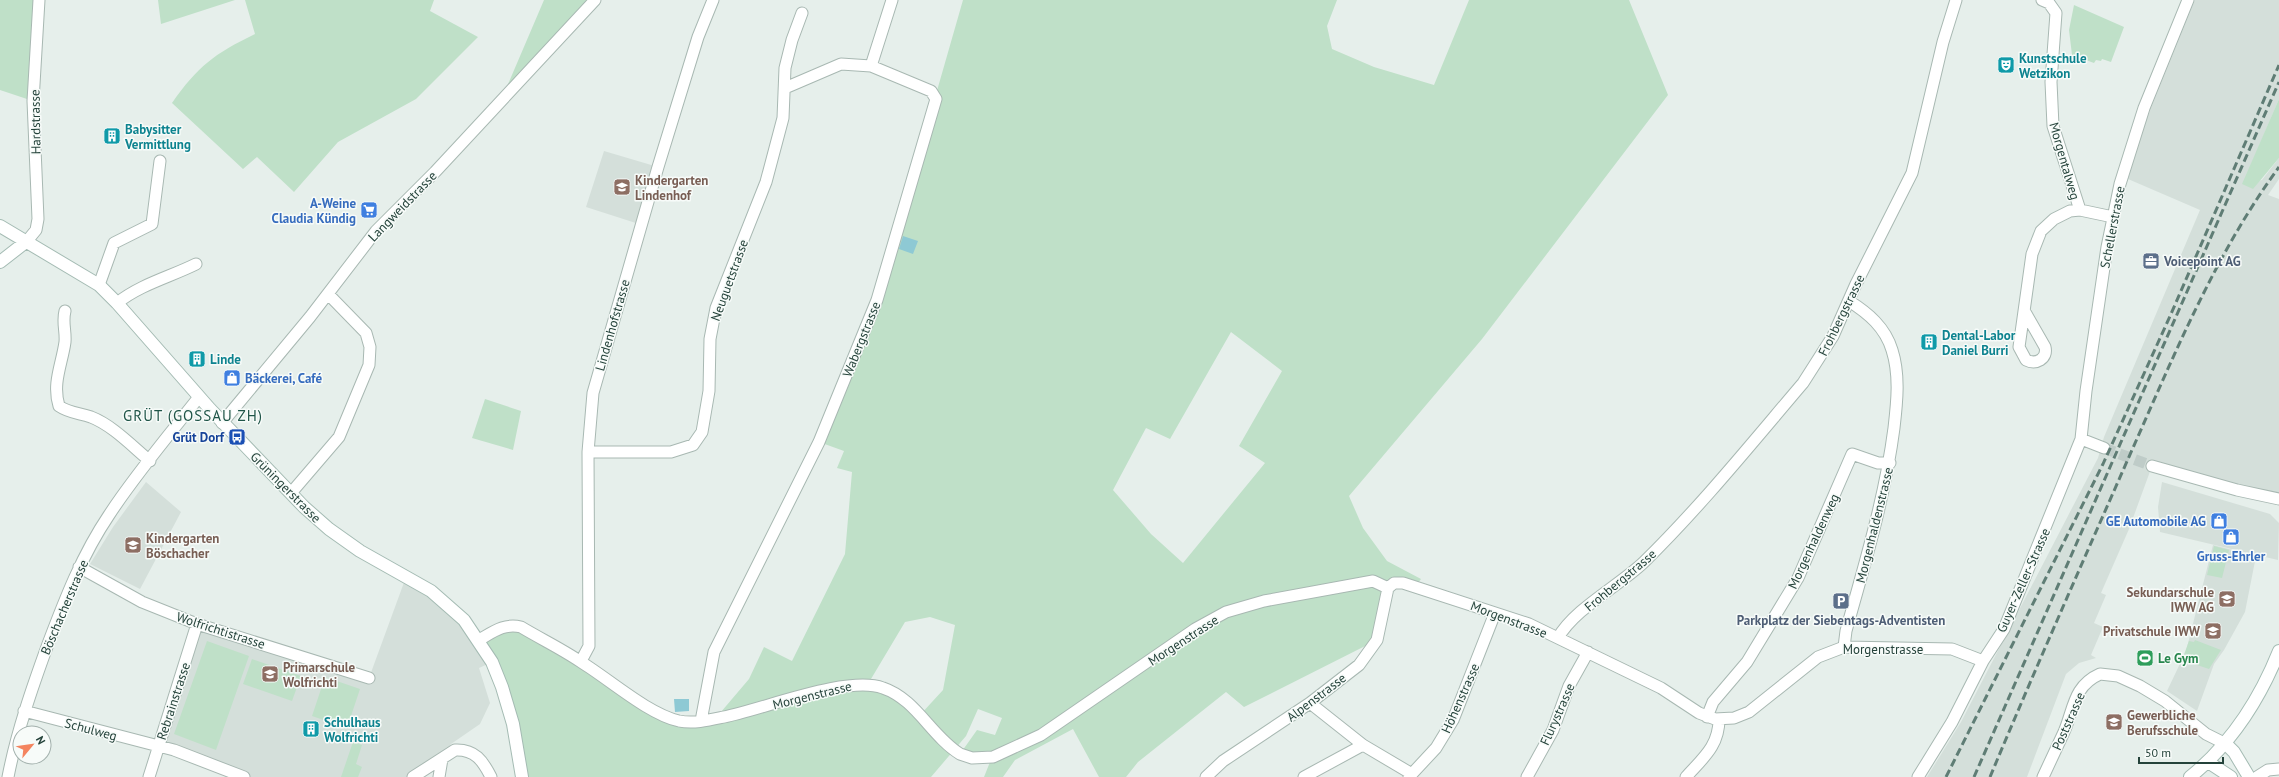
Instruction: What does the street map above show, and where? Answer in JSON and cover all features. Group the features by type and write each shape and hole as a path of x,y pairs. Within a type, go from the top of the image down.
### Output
{"main road":[{"name":"Grüningerstrasse","path":"0,226 99,285 117,303 199,397 291,494 339,536 360,551 436,595 464,620 479,640 492,662 502,687 513,724 522,777"},
{"path":"0,262 27,241"},
{"path":"2190,777 2226,744 2255,703 2279,651"},
{"path":"2226,744 2234,752 2249,777"},
{"path":"2208,762 2231,777"}],"street":[{"name":"Hardstrasse","path":"27,241 36,230 38,220 33,101 39,0"},
{"name":"Langweidstrasse","path":"222,422 328,294 376,231 435,172 595,0"},
{"name":"Lindenhofstrasse","path":"581,661 589,646 588,452 592,393 669,131 698,37 713,0"},
{"path":"871,66 892,0"},
{"name":"Frohbergstrasse","path":"1558,638 1571,620 1634,571 1693,511 1803,383 1834,336 1856,284 1912,173 1943,42 1956,0"},
{"name":"Morgentalweg","path":"2042,0 2049,2 2056,13 2051,82 2054,126 2080,210"},
{"name":"Schellerstrasse","path":"2081,439 2086,392 2113,218 2123,172 2144,108 2188,0"},
{"name":"Neuguetstrasse","path":"588,452 670,452 693,445 702,432 710,391 710,339 716,308 766,182 782,118 785,68 792,40 802,13"},
{"name":"Wabergstrasse","path":"701,721 714,652 819,442 877,300 936,99 931,91 871,66 841,64 785,88"},
{"path":"99,285 114,243 152,224 160,161"},
{"name":"Morgentalweg","path":"2025,312 2032,254 2041,231 2062,214 2080,210 2113,218"},
{"path":"117,303 145,285 175,275 196,264"},
{"path":"291,494 339,437 369,365 370,347 366,333 328,294"},
{"name":"Morgenhaldenstrasse","path":"1844,647 1846,631 1881,506 1890,463 1896,413 1897,369 1892,348 1875,320 1849,301"},
{"path":"65,311 63,320 65,340 57,374 56,396 59,406 66,411 91,417 105,424 150,460"},
{"name":"Böschacherstrasse","path":"8,777 24,711 67,594 80,566 109,515 199,397"},
{"path":"2081,439 2104,448"},
{"name":"Guyer-Zeller-Strasse","path":"1918,777 1952,722 1983,661 2004,629 2081,439"},
{"name":"Morgenhaldenweg","path":"1707,717 1713,702 1747,662 1798,578 1852,454 1878,462 1890,463"},
{"path":"2152,466 2237,490 2279,499"},
{"name":"Wolfrichtistrasse","path":"80,566 142,602 197,624 369,678"},
{"name":"Morgenstrasse","path":"479,640 499,628 511,625 521,628 581,661 643,704 678,721 701,721 740,714 844,686 868,684 884,688 901,698 960,754 972,758 993,757 1041,735 1195,629 1226,612 1264,601 1373,581 1388,588 1394,583 1403,583 1529,624 1662,688 1707,717 1719,719 1734,718 1749,712 1818,657 1844,647 1952,649 1983,661"},
{"name":"Alpenstrasse","path":"1206,777 1223,761 1310,703 1358,665 1370,652 1377,640 1388,588"},
{"name":"Höhenstrasse","path":"1310,703 1362,745 1411,775 1436,748 1453,720 1495,613"},
{"name":"Rebrainstrasse","path":"149,777 197,624"},
{"name":"Flurystrasse","path":"1527,777 1553,730 1569,686 1588,652"},
{"name":"Poststrasse","path":"2043,777 2065,730 2068,715 2077,694 2086,684 2100,674 2118,676 2140,686 2165,701 2206,734 2226,744"},
{"name":"Schulweg","path":"24,711 174,750 244,777"},
{"path":"1686,777 1715,742 1719,731 1719,719"},
{"path":"1304,777 1362,745"},
{"path":"413,777 455,750 472,753 482,760 491,777"},
{"path":"439,777 442,759"},
{"path":"2257,777 2268,770 2279,769"}],"shaded area":[{"path":"2195,0 2279,0 2279,99 2243,184 2262,180 2279,158 2279,179 2268,195 2279,199 2279,499 2152,466 2129,529 2101,593 2106,595 2094,623 2103,627 2091,655 2096,658 2079,663 2066,674 2027,777 1927,777 1961,722 2098,458 2104,437 2200,210 2128,179 2145,123"},
{"name":"Kindergarten Lindenhof","path":"604,151 658,167 642,225 586,207"},
{"name":"Kindergarten Böschacher","path":"146,482 181,512 140,589 90,564 113,527"},
{"name":"GE Automobile AG","path":"2162,482 2270,514 2279,523 2278,560 2160,532 2158,507"},
{"name":"Privatschule IWW","path":"2213,545 2256,556 2245,612 2224,650 2214,664 2197,711 2167,691 2186,651"},
{"name":"Primarschule Wolfrichti","path":"406,577 431,591 492,662 479,668 490,703 480,724 451,744 442,759 413,777 244,777 158,747 197,624 369,678"}],"green space":[{"path":"0,0 39,0 33,101 0,90"},
{"path":"158,0 235,0 161,24"},
{"path":"245,0 434,0 430,11 478,37 416,99 338,142 294,192 257,157 243,169 172,103 190,79 208,62 228,48 255,34"},
{"path":"544,0 595,0 500,103"},
{"path":"963,0 1337,0 1327,26 1332,49 1374,67 1434,85 1469,0 1629,0 1668,95 1482,339 1349,496 1363,528 1387,561 1421,579 1415,587 1394,583 1377,640 1244,707 1226,692 1138,762 1126,777 1099,777 1073,729 1015,760 1003,777 984,777 992,757 960,754 977,730 995,735 1002,718 978,709 966,736 931,777 522,777 510,711 479,640 511,625 678,721 715,719 749,679 764,647 792,661 845,554 852,472 837,468 844,451 819,442 877,300","holes":["1231,332 1282,371 1239,446 1265,463 1183,563 1151,534 1113,490 1146,428 1170,439","930,617 955,625 943,690 920,715 884,688 868,684 905,622"]},
{"path":"2074,5 2124,27 2111,62 2102,59 2101,61 2096,60 2094,63 2072,55 2069,30"},
{"path":"2279,99 2279,158 2253,189 2242,184"},
{"path":"485,399 521,411 513,450 472,438"},
{"path":"2214,546 2229,550 2222,578 2207,575"},
{"path":"2195,640 2221,650 2209,669 2182,660 2189,641 2194,642"},
{"path":"207,641 249,656 216,750 174,734"},
{"path":"252,659 301,676 292,701 243,684"},
{"path":"325,677 360,689 347,728 312,716"},
{"path":"353,742 362,745 356,764 362,767 358,777 341,777"}],"water":[{"path":"903,236 918,241 913,254 899,249"},
{"path":"674,699 689,699 689,711 675,712"}],"tunnel":[{"path":"2104,448 2152,466"}],"railway":[{"path":"1946,777 2103,464 2171,314 2279,65"},
{"path":"1974,777 2279,82"},
{"path":"1990,777 2060,613 2198,304 2216,269 2256,200 2279,167"}],"place":[{"name":"Kunstschule Wetzikon","path":"2006,65"},
{"name":"Babysitter Vermittlung","path":"112,136"},
{"name":"Kindergarten Lindenhof","path":"622,187"},
{"name":"A-Weine Claudia Kündig","path":"369,210"},
{"name":"Voicepoint AG","path":"2151,261"},
{"name":"Dental-Labor Daniel Burri","path":"1929,342"},
{"name":"Linde","path":"197,359"},
{"name":"Bäckerei, Café","path":"232,378"},
{"name":"Grüt Dorf","path":"237,437"},
{"name":"GE Automobile AG","path":"2219,521"},
{"name":"Gruss-Ehrler","path":"2231,537"},
{"name":"Kindergarten Böschacher","path":"133,545"},
{"name":"Sekundarschule IWW AG","path":"2227,599"},
{"name":"Parkplatz der Siebentags-Adventisten","path":"1841,601"},
{"name":"Privatschule IWW","path":"2213,631"},
{"name":"Le Gym","path":"2145,658"},
{"name":"Primarschule Wolfrichti","path":"270,674"},
{"name":"Gewerbliche Berufsschule","path":"2114,722"},
{"name":"Schulhaus Wolfrichti","path":"311,729"}],"district":[{"name":"GRÜT (GOSSAU ZH)","path":"193,416"}]}
